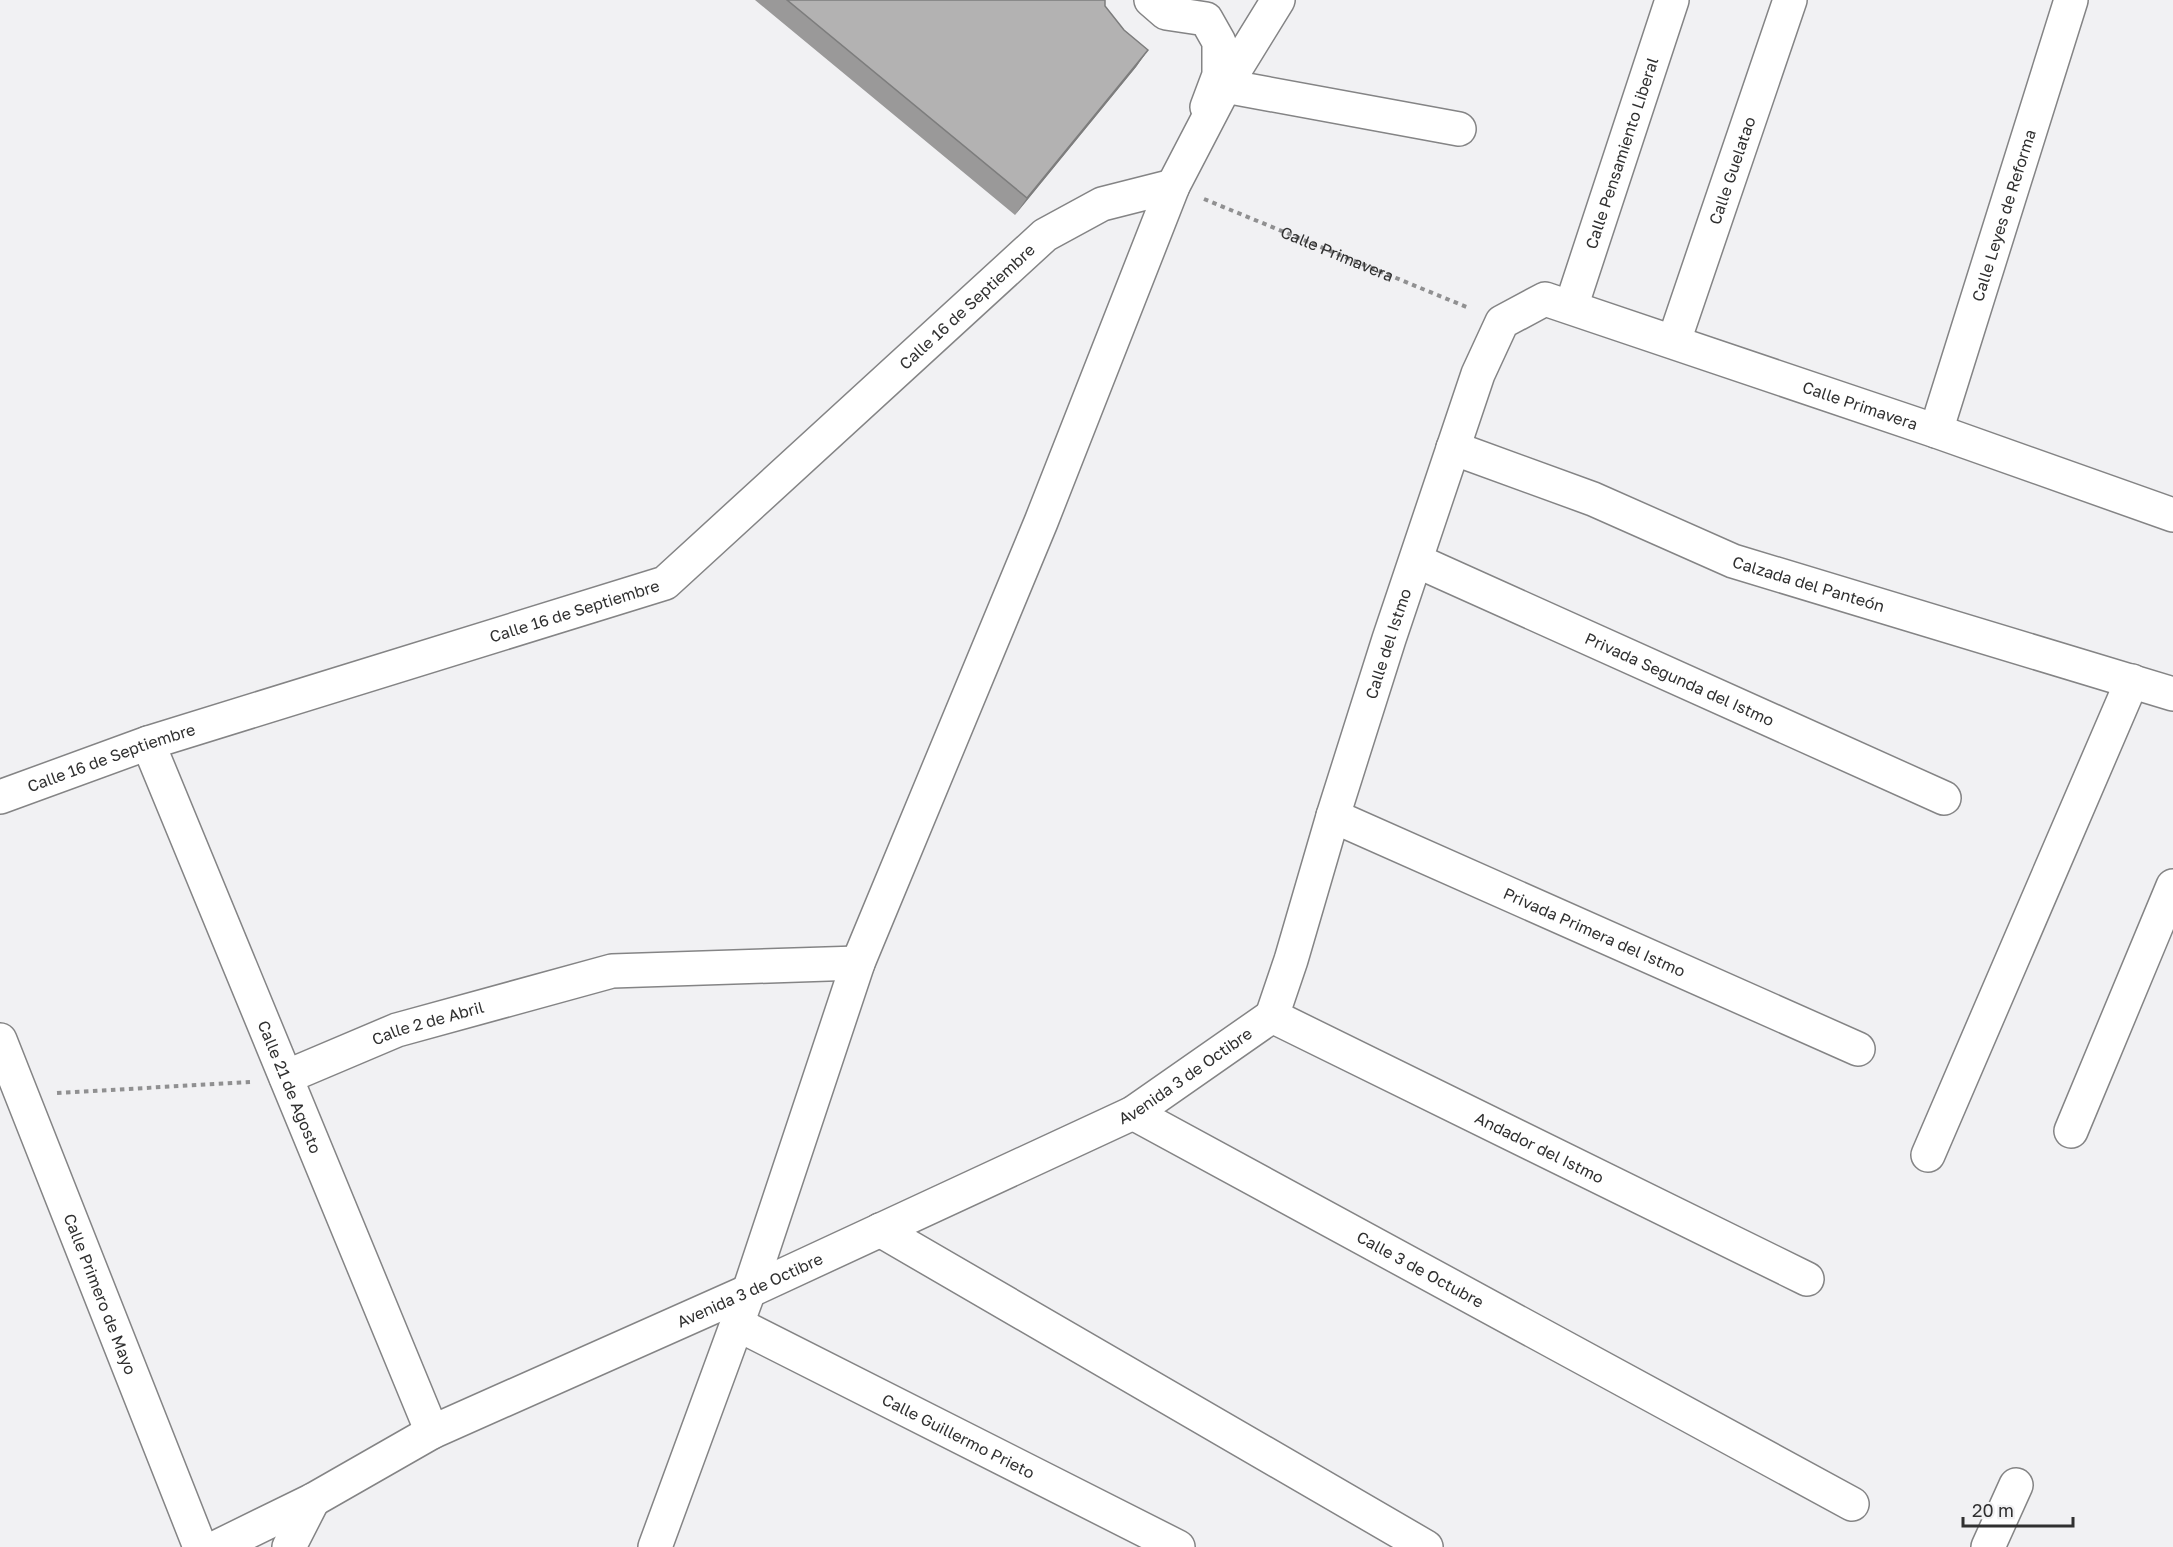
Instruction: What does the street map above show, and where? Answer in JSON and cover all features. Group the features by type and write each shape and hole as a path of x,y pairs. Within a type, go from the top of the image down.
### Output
{"street":[{"path":"1151,0 1166,14 1206,20 1219,42 1219,75 1190,151"},
{"path":"655,1547 749,1291 858,963 1041,522 1173,186 1225,86 1278,0"},
{"name":"Calle Pensamiento Liberal","path":"1558,303 1672,0"},
{"name":"Calle Guelatao","path":"1674,341 1790,0"},
{"name":"Calle Leyes de Reforma","path":"1936,431 2071,0"},
{"path":"1225,86 1459,129"},
{"name":"Calle 16 de Septiembre","path":"0,797 147,743 665,583 1045,235 1102,204 1173,186"},
{"path":"1502,322 1558,303"},
{"name":"Calle Primavera","path":"1558,303 1936,431 2173,515"},
{"name":"Calle del Istmo","path":"1272,1016 1389,639 1478,374 1502,322"},
{"name":"Calzada del Panteón","path":"1453,448 1593,499 1733,561 2173,694"},
{"name":"Privada Segunda del Istmo","path":"1417,561 1944,798"},
{"path":"1928,1155 2132,681"},
{"name":"Calle 21 de Agosto","path":"147,743 432,1432"},
{"name":"Privada Primera del Istmo","path":"1333,816 1858,1049"},
{"path":"2071,1131 2173,886"},
{"name":"Calle 2 de Abril","path":"286,1077 398,1030 612,971 858,963"},
{"name":"Avenida 3 de Octibre","path":"217,1547 313,1500 432,1432 749,1291 1133,1113 1272,1016"},
{"name":"Andador del Istmo","path":"1272,1016 1807,1279"},
{"name":"Calle Primero de Mayo","path":"0,1040 10,1090 200,1547"},
{"name":"Calle 3 de Octubre","path":"1133,1113 1852,1504"},
{"path":"880,1230 1426,1547"},
{"name":"Calle Guillermo Prieto","path":"737,1324 1178,1547"},
{"path":"1988,1547 2016,1485"},
{"path":"289,1547 313,1500"}],"path":[{"name":"Calle Primavera","path":"1173,186 1502,322"},
{"path":"10,1090 52,1093 240,1084 286,1077"}],"building":[{"path":"787,0 1105,0 1105,6 1124,30 1148,50 1027,198"}]}
